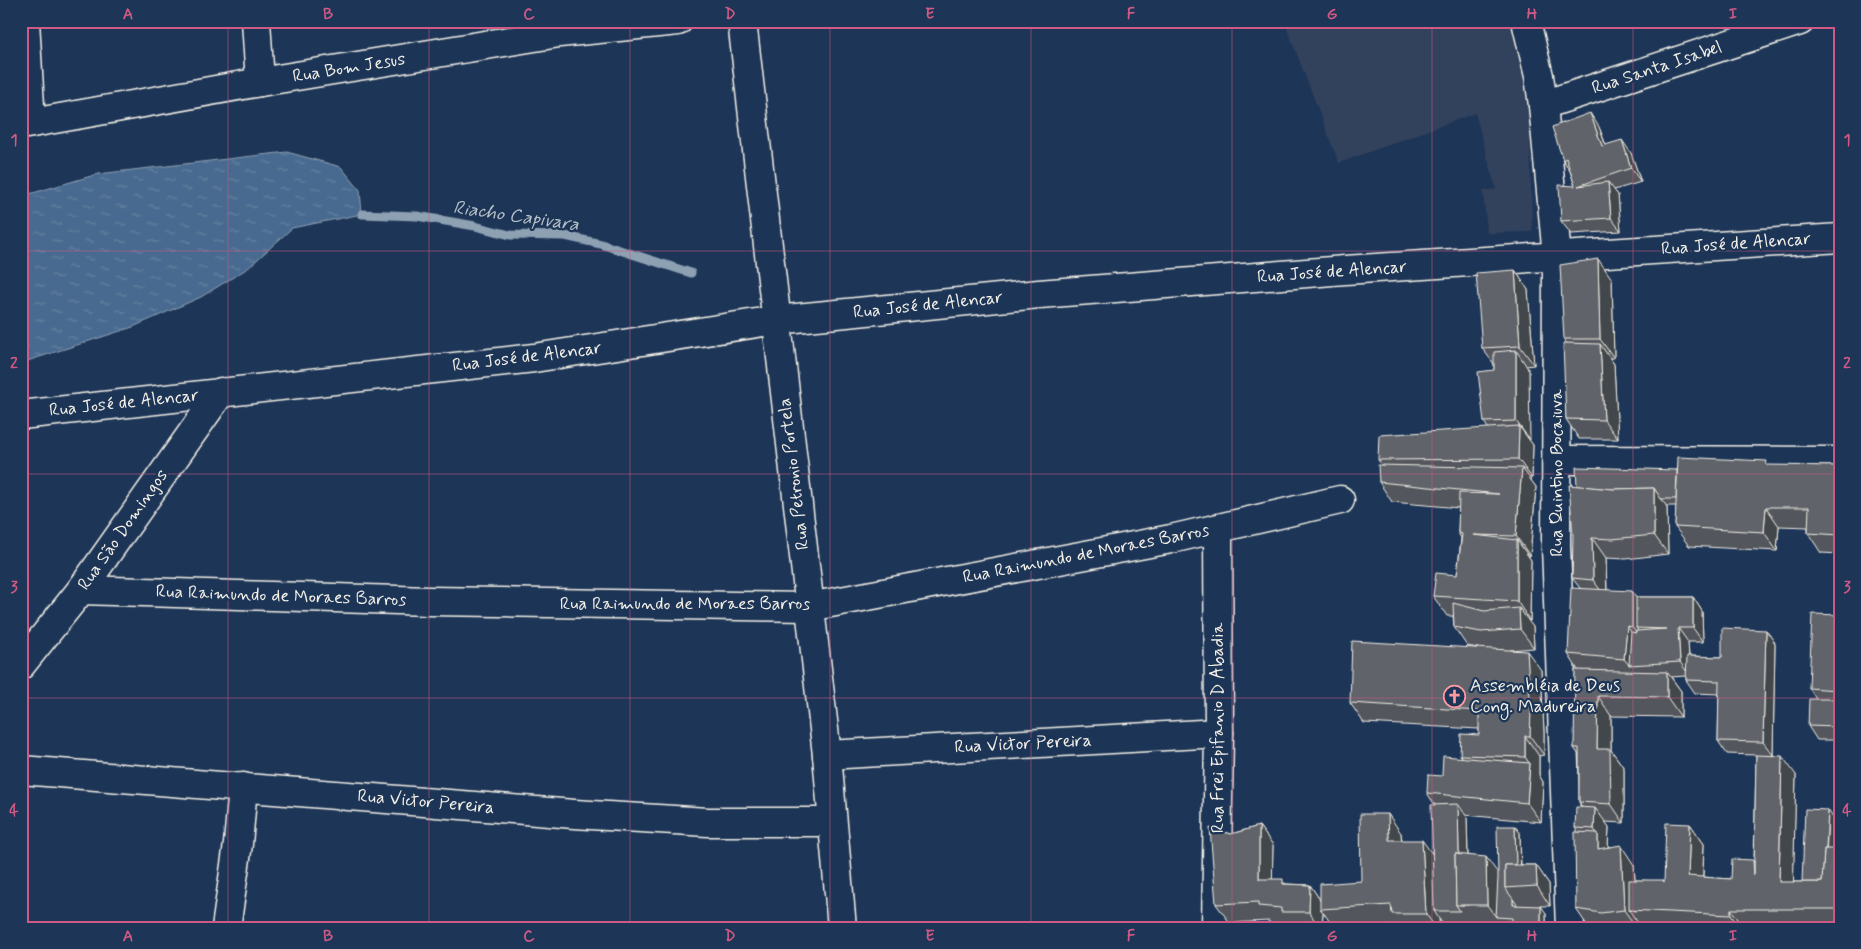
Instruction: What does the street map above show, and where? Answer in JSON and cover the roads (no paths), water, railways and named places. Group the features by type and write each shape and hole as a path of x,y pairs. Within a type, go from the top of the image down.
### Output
{"street":[{"path":"25,21 26,124"},
{"path":"256,21 260,82"},
{"name":"Rua Bom Jesus","path":"26,124 260,82 560,33 678,21"},
{"name":"Rua Petronio Portela","path":"742,21 827,755 842,928"},
{"name":"Rua Quintino Bocaiuva","path":"1526,21 1539,76 1543,105 1556,257 1557,556 1570,928"},
{"name":"Rua Santa Isabel","path":"1543,105 1800,21"},
{"name":"Rua José de Alencar","path":"21,415 534,358 776,320 1039,294 1345,270 1840,238"},
{"name":"Rua São Domingos","path":"21,665 81,590 221,392"},
{"path":"1558,460 1840,461"},
{"name":"Rua Raimundo de Moraes Barros","path":"81,590 429,601 809,607 1218,529 1340,500"},
{"name":"Rua Frei Epifanio D Abadia","path":"1216,928 1219,733 1218,529"},
{"name":"Rua Victor Pereira","path":"827,755 1219,733"},
{"name":"Rua Victor Pereira","path":"21,770 574,814 708,822 832,822"},
{"path":"226,928 238,844 243,787"}],"water":[{"path":"287,152 341,167 360,190 362,214 292,228 248,268 201,297 133,327 21,363 21,197 98,174"}],"waterway":[{"name":"Riacho Capivara","path":"362,214 417,216 475,226 510,235 565,236 601,244 691,273"}],"place":[{"name":"Assembléia de Deus Cong. Madureira","path":"1454,696"}]}
